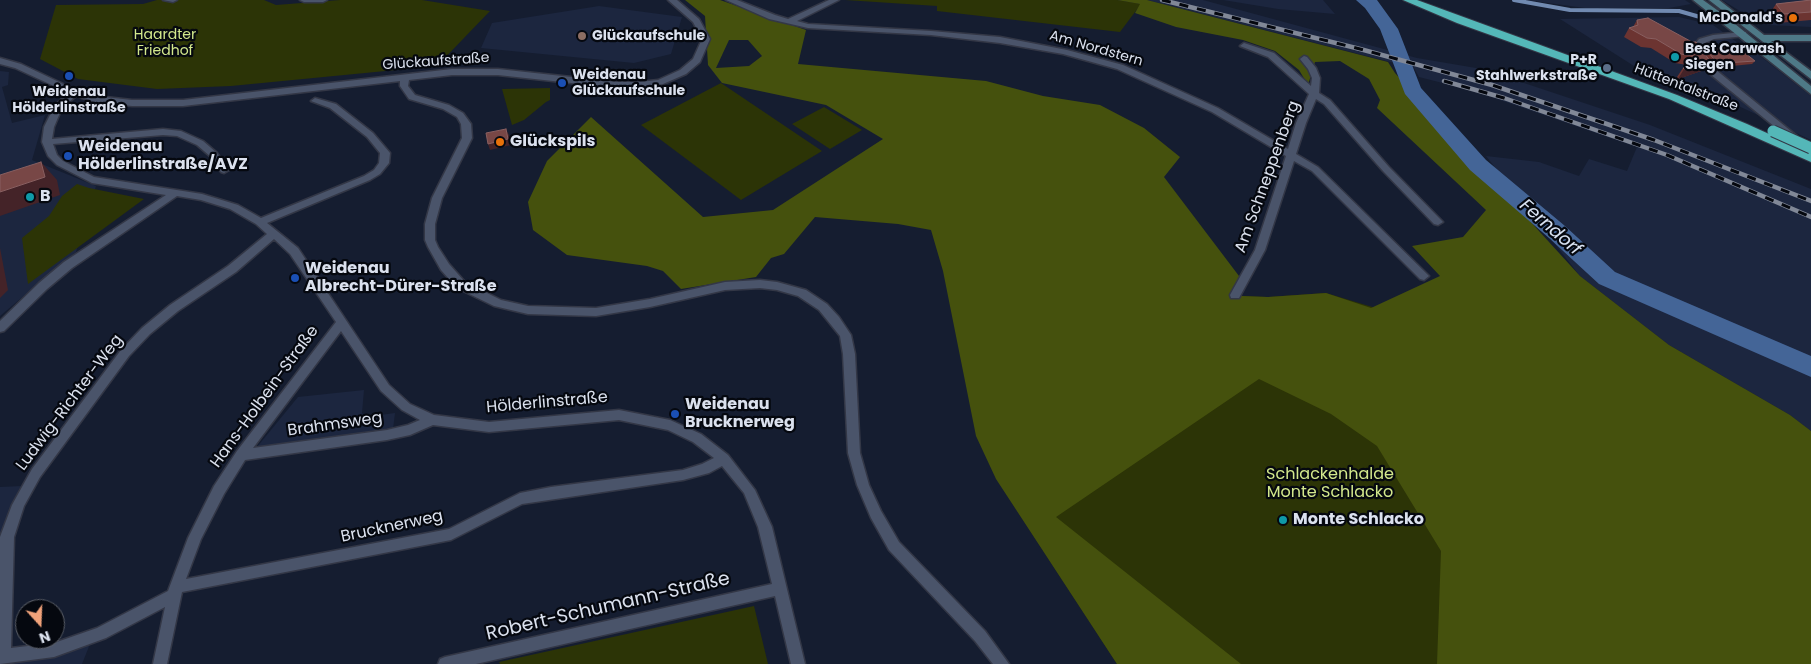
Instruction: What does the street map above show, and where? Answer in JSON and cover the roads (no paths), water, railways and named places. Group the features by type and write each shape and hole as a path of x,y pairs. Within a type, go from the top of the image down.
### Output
{"highway":[{"name":"Hüttentalstraße","path":"1408,0 1461,22 1688,103 1811,158"},
{"name":"Hüttentalstraße","path":"1425,0 1499,29 1677,91 1811,148"}],"main road":[{"path":"1697,0 1743,34 1811,90"},
{"path":"1713,0 1756,31 1811,76"},
{"path":"1743,34 1756,31 1811,33"},
{"path":"1743,34 1764,38 1811,38"},
{"path":"1797,64 1791,47 1800,39"}],"street":[{"path":"167,0 173,0"},
{"path":"304,0 323,0"},
{"name":"Glückaufstraße","path":"0,61 18,66 75,93 132,103 183,103 404,76 452,72 498,72 617,85 639,85 660,82 682,72 697,60 706,38 696,21 672,0"},
{"name":"Am Nordstern","path":"730,0 772,17 824,28 931,33 1000,40 1064,52 1120,66 1215,110 1315,169 1424,276"},
{"path":"790,21 835,0"},
{"path":"1743,34 1713,37 1702,41 1696,48 1696,52 1713,72 1811,152"},
{"name":"Am Schneppenberg","path":"1244,46 1271,55 1314,94 1327,102 1386,169 1438,222"},
{"name":"Am Schneppenberg","path":"1235,295 1260,250 1301,123 1314,94 1316,78 1312,68 1304,59"},
{"path":"404,76 404,86 412,97 446,107 460,115 466,124 467,138 437,198 430,224 430,240 433,248 445,268 461,286 498,303 528,310 562,312 596,312 650,304 725,286 760,284 778,286 802,293 823,307 845,335 849,354 854,453 863,485 876,514 894,546 980,636 1002,664"},
{"path":"75,93 58,107 53,114 47,142 163,132 178,133 200,143 214,155 224,170"},
{"path":"260,222 367,178 377,172 384,163 385,153 370,135 333,106 315,101"},
{"name":"Hölderlinstraße","path":"47,142 53,156 60,163 92,180 202,197 234,207 260,222 275,233 294,252 386,388 406,407 432,420 489,427 538,424 583,417 619,415 670,425 697,438 724,458 749,490 765,527 798,664"},
{"path":"0,328 36,292 68,266 176,192"},
{"name":"Ludwig-Richter-Weg","path":"2,657 7,537 18,505 36,473 114,368 146,331 174,308 232,269 275,233"},
{"name":"Hans-Holbein-Straße","path":"160,664 175,591 195,538 240,455 342,322"},
{"name":"Brahmsweg","path":"240,455 387,435 410,430 432,420"},
{"name":"Brucknerweg","path":"2,657 54,650 101,633 175,591 451,534 520,499 683,475 705,468 724,458"},
{"name":"Robert-Schumann-Straße","path":"445,664 780,589"}],"waterway":[{"name":"Ferndorf","path":"1365,0 1371,4 1389,29 1412,90 1478,165 1557,232 1607,278 1811,367"},
{"path":"1514,0 1570,10 1679,11 1707,19"}],"railway":[{"path":"1162,0 1360,49 1492,85 1654,140 1811,201"},
{"path":"1444,81 1504,98 1667,155 1811,217"}],"place":[{"name":"McDonald's","path":"1793,18"},
{"name":"Glückaufschule","path":"582,36"},
{"name":"Best Carwash Siegen","path":"1675,57"},
{"name":"P+R Stahlwerkstraße","path":"1607,68"},
{"name":"Weidenau Hölderlinstraße","path":"69,76"},
{"name":"Weidenau Glückaufschule","path":"562,83"},
{"name":"Glückspils","path":"500,142"},
{"name":"Weidenau Hölderlinstraße/AVZ","path":"68,156"},
{"name":"B","path":"30,197"},
{"name":"Weidenau Albrecht-Dürer-Straße","path":"295,278"},
{"name":"Weidenau Brucknerweg","path":"675,414"},
{"name":"Monte Schlacko","path":"1283,520"}],"park label":[{"name":"Haardter Friedhof","path":"165,43"},
{"name":"Schlackenhalde Monte Schlacko","path":"1330,484"}]}
